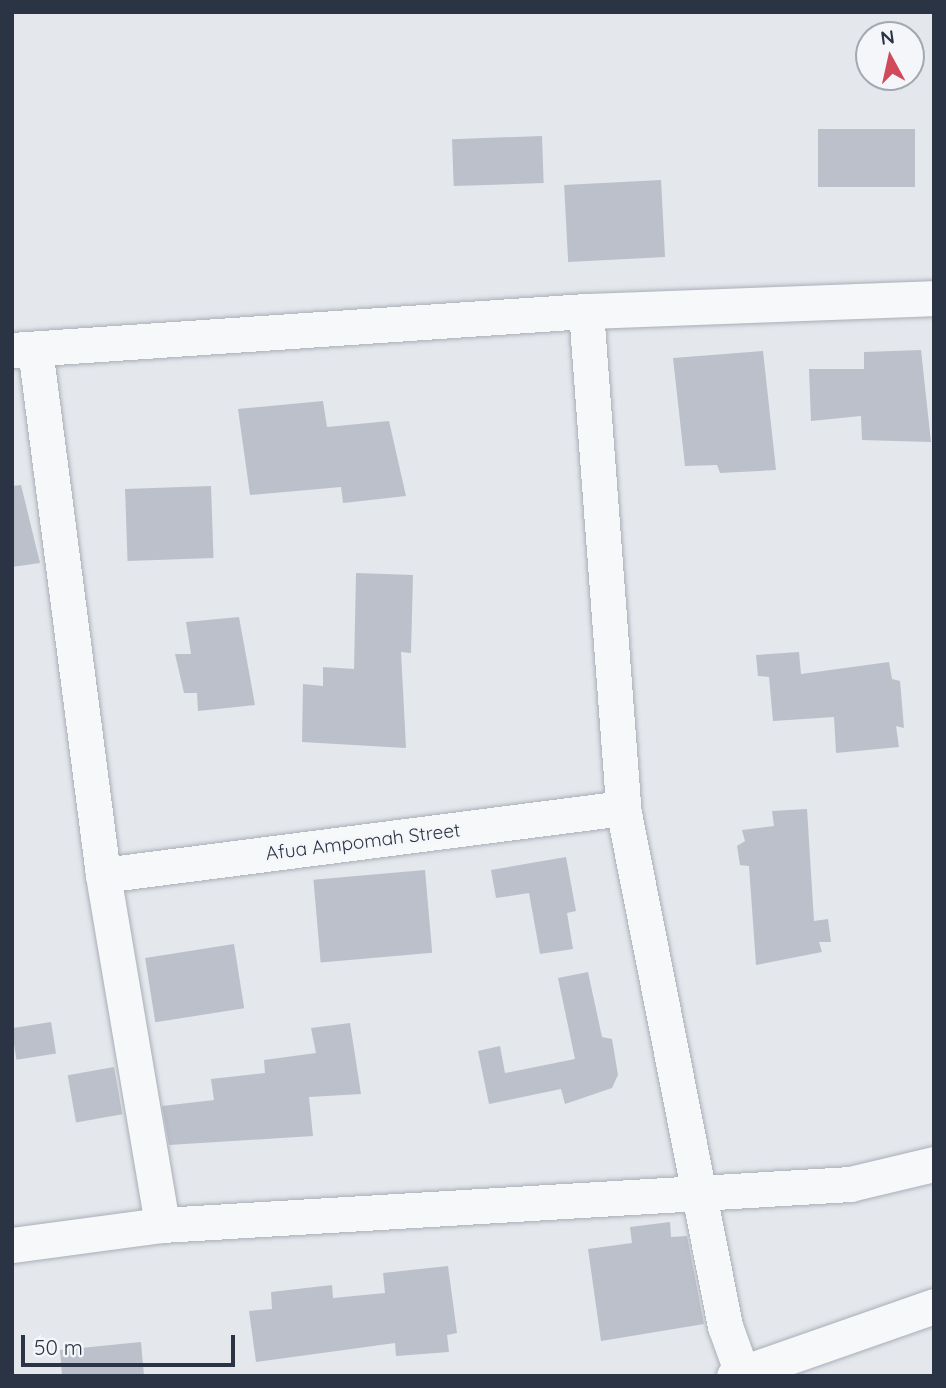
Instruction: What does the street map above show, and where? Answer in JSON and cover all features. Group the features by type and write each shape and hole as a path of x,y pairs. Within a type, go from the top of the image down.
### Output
{"street":[{"path":"162,1225 103,875 24,350 586,312 934,298"},
{"path":"586,312 623,808 698,1196 740,1375 934,1306"},
{"name":"Afua Ampomah Street","path":"103,875 623,808"},
{"path":"12,1245 162,1225 698,1196 850,1184 934,1164"}],"building":[{"path":"818,129 915,129 915,187 818,187"},
{"path":"542,136 544,183 454,186 452,139"},
{"path":"661,180 665,257 568,262 564,185"},
{"path":"921,350 931,442 862,440 861,416 811,421 809,369 864,369 864,352"},
{"path":"763,351 776,470 720,473 717,465 685,466 673,358"},
{"path":"323,401 327,427 389,421 406,496 343,503 341,487 250,495 238,409"},
{"path":"21,485 40,563 12,567 12,486"},
{"path":"211,486 214,558 128,561 125,489"},
{"path":"356,573 413,575 411,653 401,652 406,748 302,742 303,684 323,686 323,667 354,669"},
{"path":"239,617 255,705 198,711 197,693 184,693 175,654 191,654 186,622"},
{"path":"799,652 801,674 889,662 892,679 900,681 904,728 896,726 899,747 836,753 834,717 773,721 769,677 758,676 756,655"},
{"path":"807,809 814,921 828,919 831,942 819,942 822,952 756,965 749,866 740,865 737,846 745,841 742,830 774,826 772,811"},
{"path":"566,857 576,911 567,913 573,949 540,954 529,893 496,898 491,870"},
{"path":"425,870 432,953 321,962 313,880"},
{"path":"234,944 244,1008 155,1022 145,958"},
{"path":"588,972 602,1037 612,1039 618,1075 612,1088 565,1104 561,1089 489,1104 478,1051 500,1046 505,1073 575,1059 558,978"},
{"path":"51,1022 56,1054 16,1060 12,1028"},
{"path":"350,1023 361,1094 309,1097 313,1136 169,1145 162,1106 214,1100 211,1079 265,1073 264,1060 316,1053 311,1028"},
{"path":"114,1067 122,1114 76,1122 68,1075"},
{"path":"670,1222 671,1237 687,1236 704,1324 601,1341 588,1249 632,1243 630,1227"},
{"path":"448,1266 457,1333 447,1335 449,1352 396,1356 395,1343 256,1362 249,1311 272,1309 271,1292 332,1285 333,1298 385,1293 383,1273"},
{"path":"141,1342 144,1376 62,1376 60,1350"}]}
